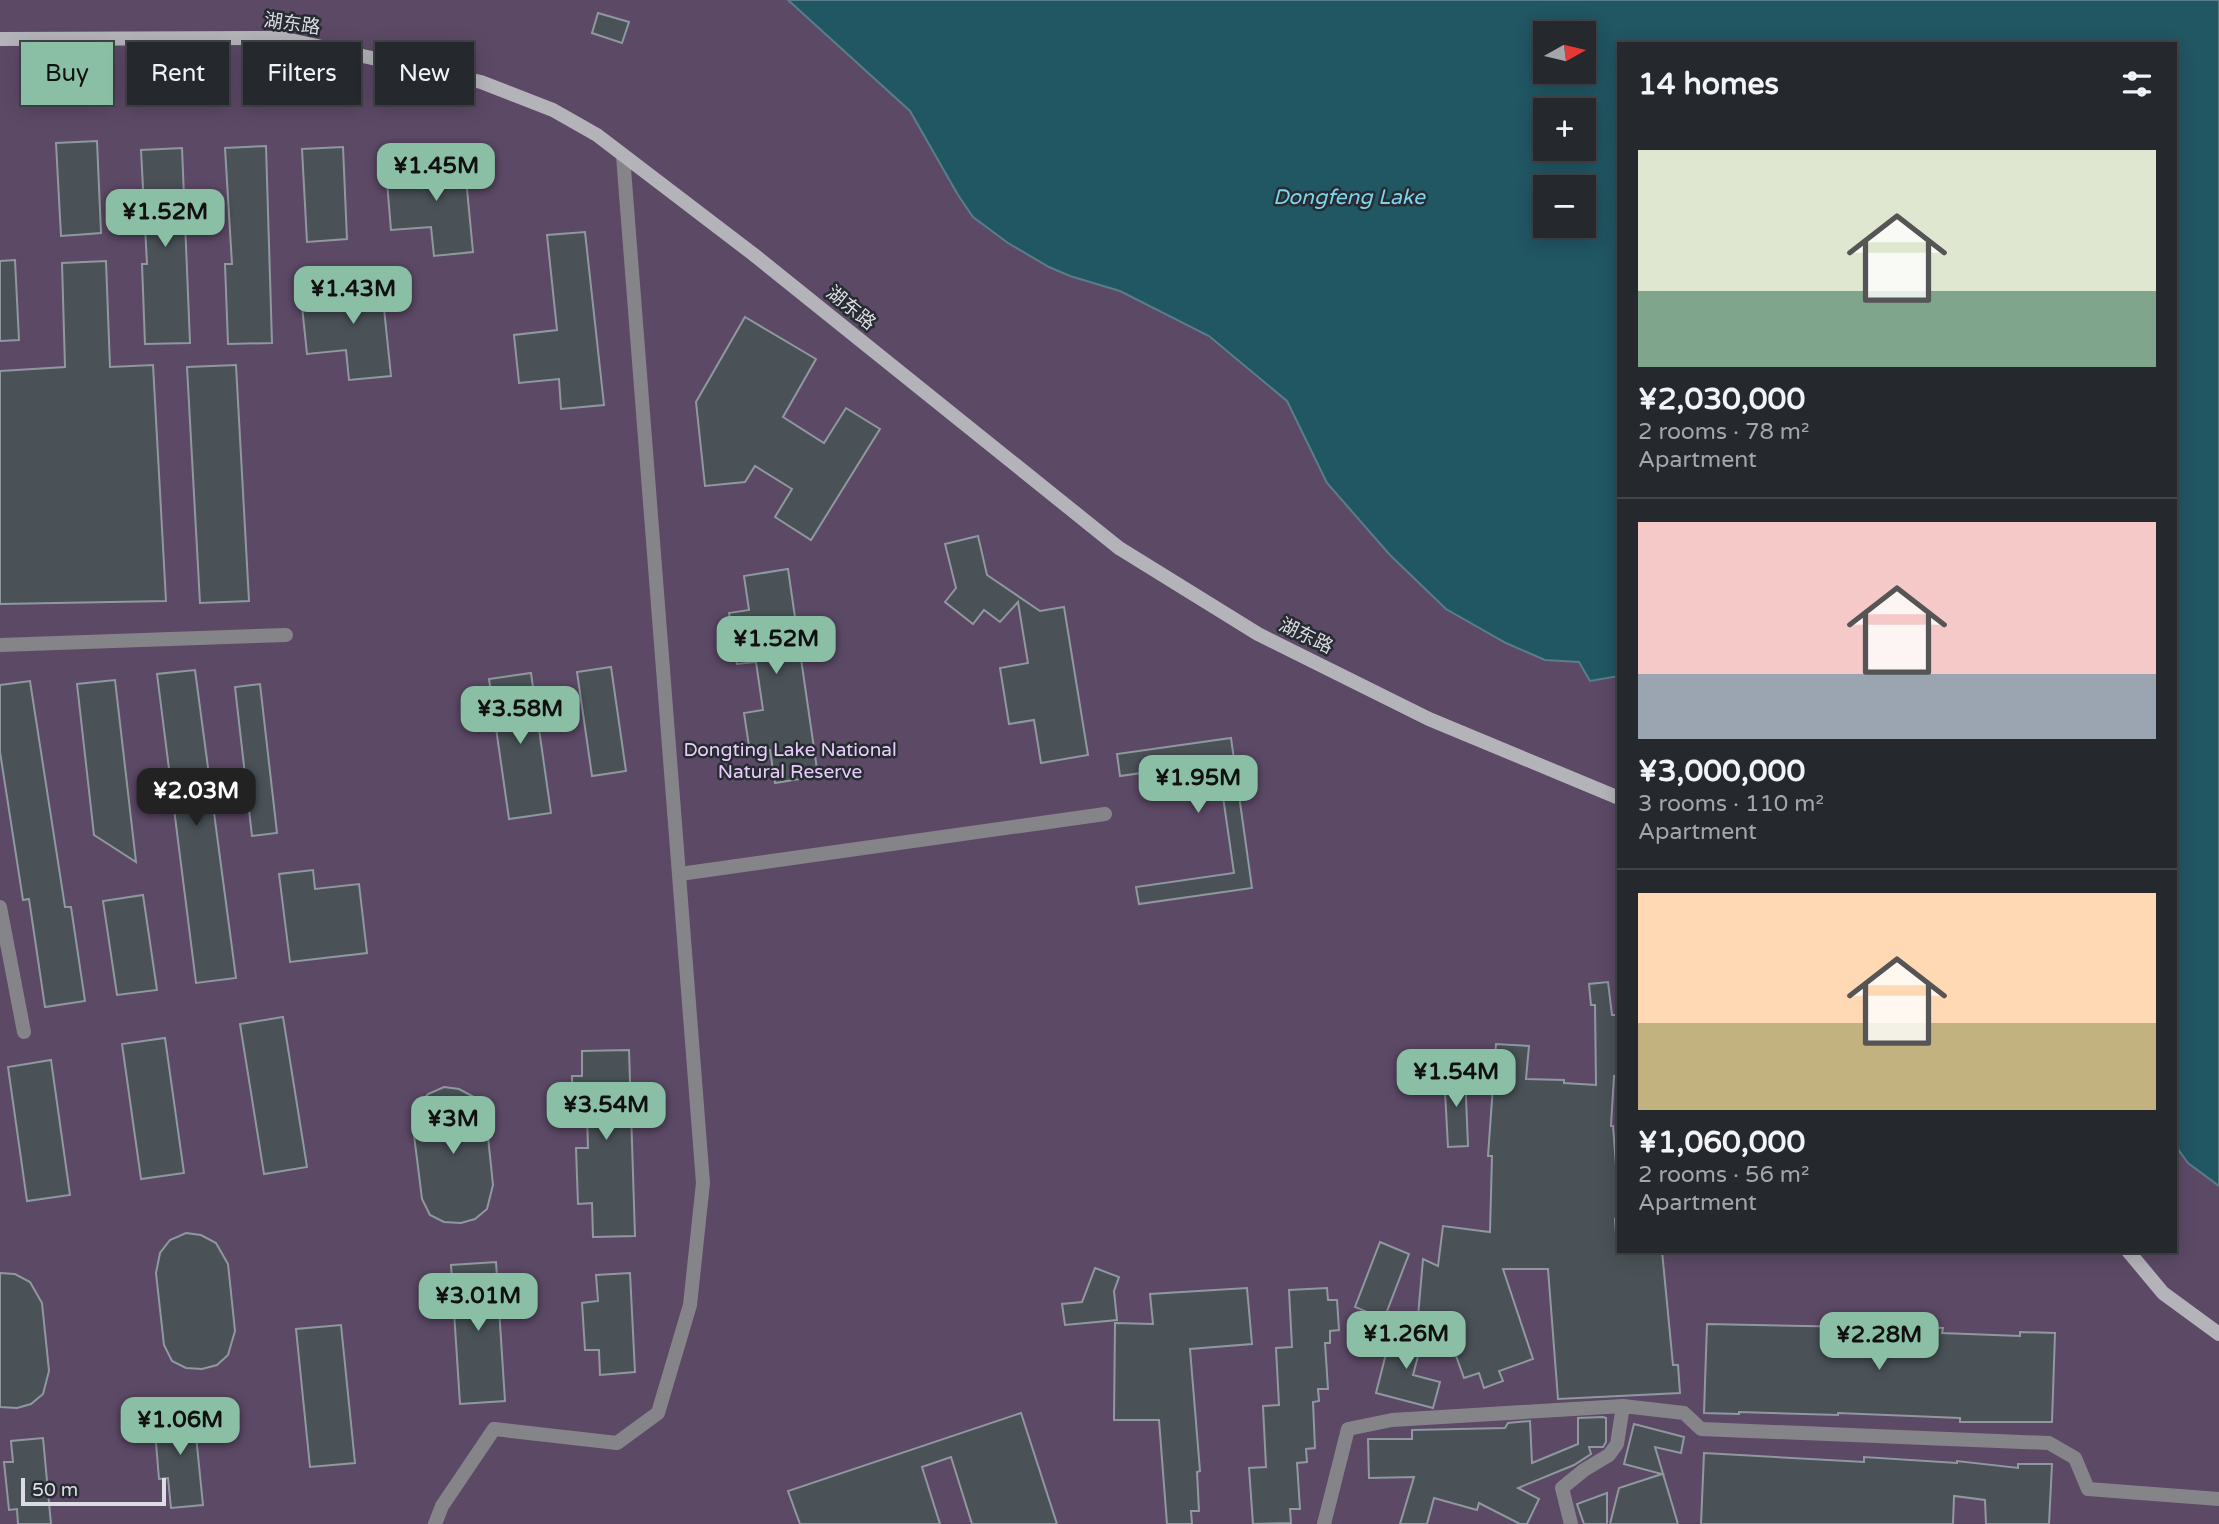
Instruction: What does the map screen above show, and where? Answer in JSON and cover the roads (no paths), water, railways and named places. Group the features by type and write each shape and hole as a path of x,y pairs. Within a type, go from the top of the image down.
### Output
{"street":[{"name":"湖东路","path":"0,39 281,38 481,82 553,110 597,135 753,254 1119,548 1258,634 1429,719 1617,797"},
{"path":"435,1524 442,1506 494,1429 617,1443 658,1413 690,1305 703,1183 623,156"},
{"path":"0,645 286,635"},
{"path":"680,874 1105,814"},
{"path":"0,907 24,1032"},
{"path":"2130,1253 2163,1293 2219,1334"},
{"path":"1324,1524 1348,1429 1392,1420 1623,1406 1684,1413 1701,1429 2049,1443 2075,1458 2088,1489 2219,1499"},
{"path":"1571,1524 1562,1488 1609,1455 1617,1444 1623,1406"}],"water":[{"name":"Dongfeng Lake","path":"788,0 2219,0 2219,1186 2188,1163 2177,1148 2177,42 1617,42 1617,676 1590,681 1579,662 1545,660 1506,643 1446,609 1390,555 1327,483 1287,401 1209,336 1120,291 1049,267 1008,243 973,217 910,111"}],"park label":[{"name":"Dongting Lake National Natural Reserve","path":"790,761"}]}
